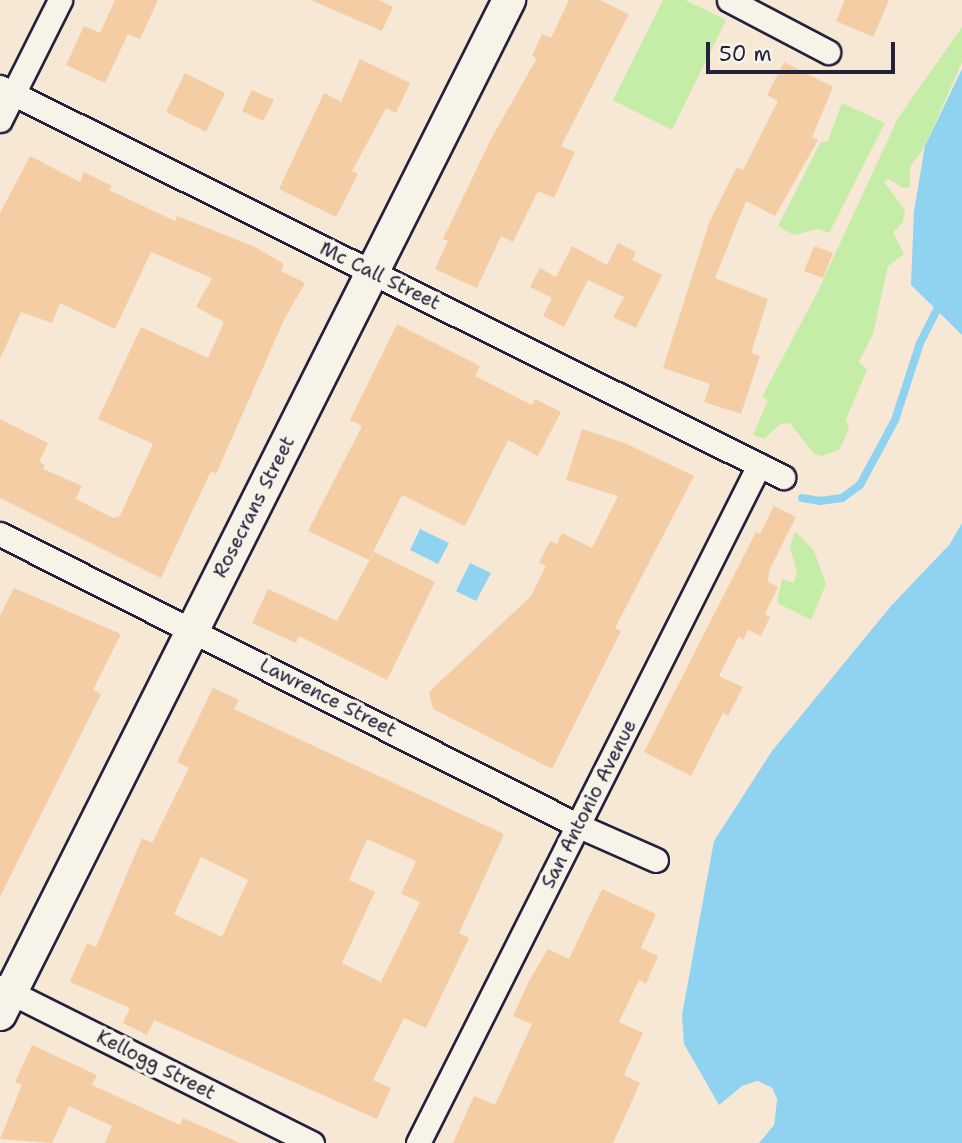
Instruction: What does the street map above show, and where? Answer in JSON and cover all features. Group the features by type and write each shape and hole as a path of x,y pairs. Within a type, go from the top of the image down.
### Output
{"street":[{"path":"0,120 7,90 60,0"},
{"name":"Rosecrans Street","path":"4,998 193,630 509,0"},
{"path":"729,0 828,52"},
{"name":"Mc Call Street","path":"7,90 783,477"},
{"name":"San Antonio Avenue","path":"418,1143 760,465"},
{"name":"Lawrence Street","path":"0,534 579,826 656,860"},
{"name":"Kellogg Street","path":"4,998 312,1143"}],"green space":[{"path":"663,0 685,0 726,20 672,130 613,100"},
{"path":"962,27 962,62 925,146 910,167 910,187 902,188 889,179 884,182 905,210 903,222 893,232 904,254 888,266 873,334 859,362 867,370 846,419 849,428 839,450 822,456 814,454 790,423 780,424 764,439 753,435 768,400 762,397 818,291 898,118"},
{"path":"842,103 885,123 829,233 819,229 794,235 778,226 820,143 828,141"},
{"path":"795,531 814,551 826,584 811,620 777,603 782,579 794,583 797,573 790,547"}],"water":[{"path":"962,69 962,335 911,285 914,211 925,146"},
{"path":"962,523 962,1143 759,1143 774,1125 777,1099 772,1088 758,1081 742,1086 719,1105 684,1044 682,1015 714,841 772,751 891,606 950,544"},
{"path":"420,529 449,543 438,564 410,550"},
{"path":"470,563 491,573 476,601 456,591"}],"pier":[{"path":"758,1081 772,1088 777,1099 774,1125 756,1143 770,1124 773,1099 769,1090 757,1085 744,1089 719,1109 742,1086"}],"building":[{"path":"115,0 158,0 140,39 128,34 105,83 66,65 84,26 100,33"},
{"path":"311,0 379,0 393,7 382,31"},
{"path":"569,0 599,0 629,14 561,146 575,152 554,198 538,191 513,242 501,236 477,288 435,269 448,241 443,239 491,139 537,58 532,56 542,34 551,38"},
{"path":"845,0 889,0 873,37 836,21"},
{"path":"360,59 410,83 396,113 386,108 352,171 358,174 336,217 279,189 324,93 341,102"},
{"path":"784,62 833,87 812,137 818,140 775,216 746,201 715,278 768,299 751,353 760,356 741,414 704,402 710,384 663,368 709,223 737,167 743,170 778,101 767,95"},
{"path":"185,73 225,93 206,132 166,112"},
{"path":"252,90 274,100 263,121 242,111"},
{"path":"30,156 80,182 84,172 112,186 109,190 175,221 177,216 257,248 284,264 281,271 305,283 284,320 216,474 211,471 161,578 0,498 0,419 48,443 39,462 45,465 43,469 82,486 76,499 113,518 120,516 153,444 98,419 141,327 208,358 224,322 196,307 212,278 151,252 115,329 60,303 52,323 21,312 0,359 0,213"},
{"path":"618,243 636,252 632,260 662,275 636,328 613,317 624,297 588,280 564,327 543,316 552,298 530,287 540,268 556,277 572,246 607,265"},
{"path":"814,246 833,253 823,278 804,271"},
{"path":"397,324 480,366 475,376 532,405 535,399 561,412 538,456 508,440 465,526 402,495 369,560 308,531 362,426 350,420"},
{"path":"582,429 627,444 694,476 615,628 621,631 552,769 433,709 429,692 531,596 546,566 539,563 550,541 557,544 562,533 592,548 618,496 566,480"},
{"path":"774,506 796,517 769,571 768,582 778,587 765,614 770,617 761,636 748,630 743,640 739,636 719,676 743,687 728,716 723,713 691,776 644,752 756,532 760,534"},
{"path":"374,552 435,582 387,680 299,636 296,643 252,623 268,589 337,621"},
{"path":"14,588 121,634 93,690 101,694 0,897 0,616"},
{"path":"213,688 239,700 234,709 504,834 459,933 469,938 426,1028 404,1018 373,1080 391,1088 377,1119 154,1020 147,1035 123,1023 130,1008 70,982 87,943 96,947 142,838 152,843 189,768 177,762","holes":["367,839 416,861 401,894 420,902 381,982 342,963 375,892 349,880","201,857 248,880 222,937 174,914"]},
{"path":"602,889 656,914 641,948 658,956 646,984 639,980 619,1022 643,1033 624,1075 640,1083 613,1143 453,1143 474,1096 495,1105 532,1024 513,1016 529,981 548,949 569,959"},
{"path":"32,1045 97,1075 92,1085 180,1125 183,1118 240,1143 105,1143 112,1126 69,1106 52,1143 0,1139 22,1085 15,1082"}],"waterway":[{"path":"802,498 820,501 842,498 860,485 895,420 920,343 937,310"}]}
